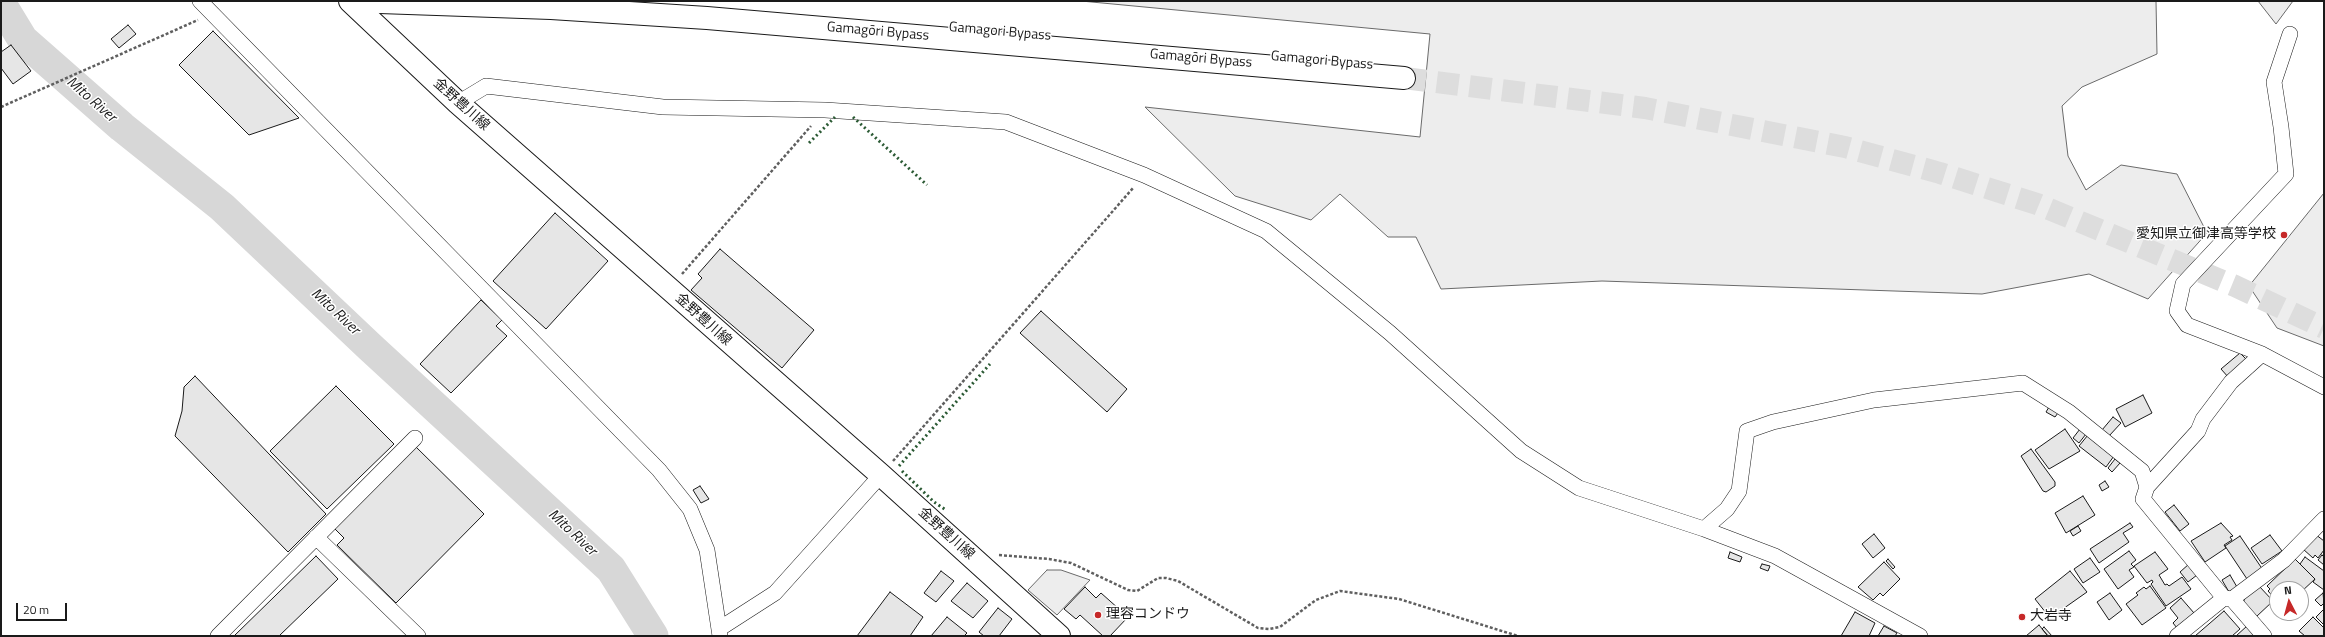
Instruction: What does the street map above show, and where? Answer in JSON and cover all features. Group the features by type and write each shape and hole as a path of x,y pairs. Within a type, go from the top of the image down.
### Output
{"main road":[{"name":"Gamagōri Bypass","path":"350,1 706,18 1405,74"},
{"name":"金野豊川線","path":"350,1 458,103 881,475 1059,636"},
{"name":"Gamagori Bypass","path":"592,1 675,4 913,24 1405,74"}],"street":[{"path":"200,1 659,470 690,509 707,550 720,632 775,593 881,475"},
{"path":"2290,34 2274,82 2286,174 2183,284 2177,311 2187,325 2262,354 2324,387"},
{"path":"458,103 486,86 663,107 824,110 1006,122 1144,175 1266,231 1390,334 1521,451 1572,484 1603,497 1704,529 1775,556 1920,636"},
{"path":"2262,354 2231,382 2203,419 2198,430 2147,487 2143,499 2228,598 2264,636"},
{"path":"1704,529 1727,509 1739,491 1747,431 1780,420 1874,400 2023,384 2069,412 2142,471 2147,487"},
{"path":"218,636 415,438"},
{"path":"2176,636 2284,560 2324,519"},
{"path":"316,537 418,636"}],"path":[{"path":"1,107 212,14"},
{"path":"669,290 824,110"},
{"path":"881,475 1144,175"},
{"path":"972,558 1005,554 1071,563 1128,590 1137,591 1158,578 1166,578 1178,581 1258,628 1269,629 1280,627 1316,600 1340,591 1399,599 1518,636"}],"shaded area":[{"path":"1081,1 2156,1 2157,54 2082,87 2062,106 2068,156 2086,190 2121,165 2177,174 2207,233 2148,299 2089,274 1982,294 1602,281 1441,289 1416,237 1388,237 1340,194 1311,220 1235,196 1145,107 1420,137 1430,34"},
{"path":"2258,1 2293,1 2276,24"},
{"path":"2324,193 2324,346 2277,328 2249,286"},
{"path":"1047,570 1061,570 1090,580 1057,615 1028,590"}],"building":[{"path":"128,25 136,34 119,48 111,39"},
{"path":"213,31 299,118 249,135 179,65"},
{"path":"11,45 31,71 13,84 1,68 1,52"},
{"path":"555,213 608,261 546,329 493,281"},
{"path":"720,249 814,330 782,368 691,290 702,278 698,274"},
{"path":"481,300 502,320 496,326 507,336 451,393 420,364"},
{"path":"1041,311 1127,389 1107,412 1020,333"},
{"path":"2240,353 2248,361 2229,378 2221,369"},
{"path":"195,376 326,514 288,552 175,436 182,411 184,387"},
{"path":"336,386 394,444 327,509 270,451"},
{"path":"2143,395 2152,413 2125,427 2116,409"},
{"path":"2049,407 2058,413 2055,417 2046,412"},
{"path":"2113,417 2121,423 2109,436 2102,430"},
{"path":"2065,429 2080,451 2049,469 2035,450"},
{"path":"2080,429 2086,434 2079,443 2073,438"},
{"path":"2088,435 2114,456 2106,467 2079,446"},
{"path":"415,446 484,514 396,603 337,545 344,538 334,528"},
{"path":"2031,449 2055,482 2055,486 2046,492 2043,491 2021,456"},
{"path":"2115,459 2120,463 2112,472 2108,468"},
{"path":"2105,481 2109,487 2102,491 2099,485"},
{"path":"700,486 709,499 701,503 693,490"},
{"path":"2083,496 2095,515 2066,533 2055,513"},
{"path":"2174,505 2189,524 2180,531 2165,512"},
{"path":"2130,523 2133,527 2123,533 2129,542 2099,563 2090,549"},
{"path":"2221,523 2233,536 2230,537 2232,540 2224,545 2226,548 2205,562 2191,541"},
{"path":"2078,526 2081,531 2073,536 2070,531"},
{"path":"1874,534 1885,548 1873,558 1862,544"},
{"path":"2315,534 2324,541 2324,550 2318,558 2315,555 2313,558 2303,549"},
{"path":"2270,535 2282,551 2262,564 2251,548"},
{"path":"2240,536 2263,570 2247,579 2225,546"},
{"path":"2129,551 2136,560 2131,564 2134,567 2129,570 2134,577 2118,589 2104,569"},
{"path":"1730,552 1742,557 1740,562 1728,558"},
{"path":"2155,552 2168,569 2159,575 2165,585 2167,584 2169,586 2182,577 2191,589 2166,606 2151,584 2153,582 2152,580 2147,583 2134,566"},
{"path":"2322,555 2324,557 2324,565 2318,560"},
{"path":"316,556 338,579 279,636 234,636"},
{"path":"2305,557 2324,571 2324,590 2313,582 2315,579 2300,564"},
{"path":"2090,558 2100,572 2083,583 2074,569"},
{"path":"1888,559 1895,567 1893,569 1886,561"},
{"path":"2295,559 2315,579 2309,585 2309,581 2272,581"},
{"path":"1884,562 1900,579 1883,596 1880,593 1873,600 1858,587"},
{"path":"1762,564 1770,566 1768,571 1760,568"},
{"path":"2189,564 2197,575 2188,582 2180,572"},
{"path":"941,571 954,581 936,602 924,593"},
{"path":"2070,571 2087,592 2050,618 2035,599"},
{"path":"2230,575 2237,587 2229,592 2222,580"},
{"path":"967,583 988,601 973,618 951,601"},
{"path":"2150,586 2166,608 2142,625 2126,604 2138,595 2136,593 2144,587 2146,589"},
{"path":"2259,586 2269,597 2269,605 2256,617 2243,603 2246,595"},
{"path":"1085,587 1096,598 1101,593 1128,617 1110,636 1103,636 1080,615 1076,619 1064,609"},
{"path":"890,592 923,617 910,636 857,636"},
{"path":"2110,593 2122,610 2109,620 2097,602"},
{"path":"2323,593 2324,603 2321,606 2315,600"},
{"path":"2181,598 2194,613 2177,628 2173,623 2178,618 2170,608"},
{"path":"998,608 1012,619 999,636 984,636 979,632"},
{"path":"2324,609 2324,625 2316,617"},
{"path":"2224,611 2240,629 2232,636 2195,636"},
{"path":"1855,612 1875,623 1869,636 1841,636"},
{"path":"947,617 967,633 964,636 931,636"},
{"path":"2313,617 2324,628 2324,636 2305,636 2299,631"},
{"path":"2039,625 2048,636 2026,636"},
{"path":"1884,626 1897,633 1895,636 1878,636"},
{"path":"2247,626 2257,636 2236,636"},
{"path":"2044,627 2052,636 2048,636 2042,629"}],"waterway":[{"name":"Mito River","path":"1,4 23,40 122,127 222,207 370,347 611,569 653,636"}],"tunnel":[{"path":"1404,78 1645,108 1845,147 1940,173 2037,204 2235,286 2324,328"}],"hedge":[{"path":"809,143 835,117"},
{"path":"853,117 927,185"},
{"path":"899,466 990,364"},
{"path":"902,471 934,502 946,510"}],"place":[{"name":"愛知県立御津高等学校","path":"2284,235"},
{"name":"理容コンドウ","path":"1098,615"},
{"name":"大岩寺","path":"2022,617"}]}
